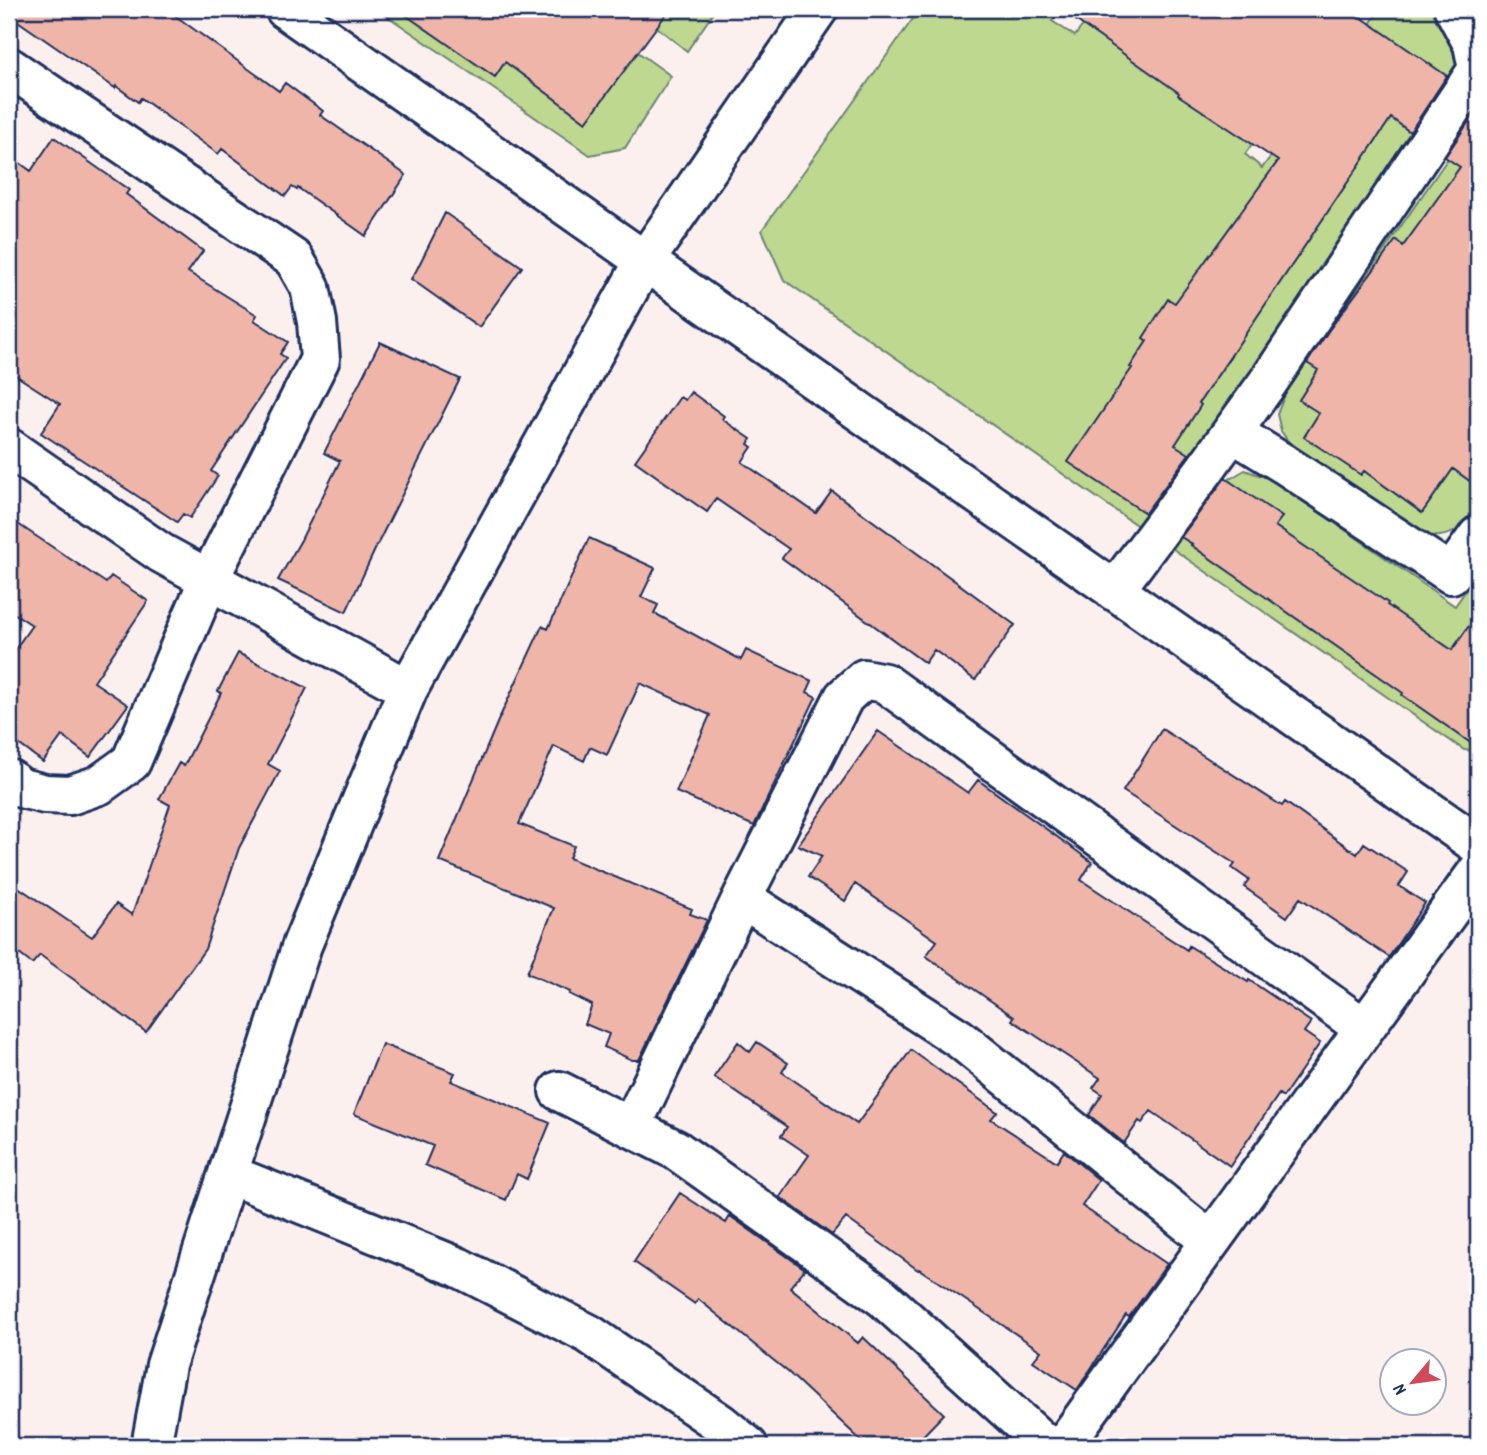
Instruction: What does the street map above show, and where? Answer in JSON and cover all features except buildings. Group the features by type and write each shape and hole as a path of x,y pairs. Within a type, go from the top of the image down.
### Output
{"street":[{"path":"285,9 1478,845"},
{"path":"151,1446 166,1365 302,945 408,689 644,262 818,9"},
{"path":"1114,591 1269,381 1478,69 1473,44 1454,9"},
{"path":"9,67 293,259 310,287 320,359 209,579 131,762 99,785 70,795 45,794 21,788 9,779"},
{"path":"1232,432 1451,575 1478,536"},
{"path":"9,448 161,553 408,689"},
{"path":"631,1127 742,898 844,697 864,679 885,683 1364,1028"},
{"path":"1063,1446 1478,871"},
{"path":"742,898 960,1039 1210,1241"},
{"path":"559,1091 676,1150 882,1297 1047,1446"},
{"path":"228,1174 458,1267 589,1334 721,1424 748,1446"}],"green space":[{"path":"377,9 578,9 671,76 625,148 590,155"},
{"path":"634,9 716,9 687,51"},
{"path":"920,9 1061,9 1052,21 1075,36 1095,9 1347,9 1245,154 1262,168 1381,9 1432,9 1453,49 1458,76 1187,460 1142,529 784,280 762,230"},
{"path":"1478,115 1478,511 1457,530 1434,536 1422,534 1293,448 1281,431 1277,414 1286,392"},
{"path":"1245,470 1273,480 1455,606 1478,573 1478,751 1464,750 1173,549 1221,484"}]}
